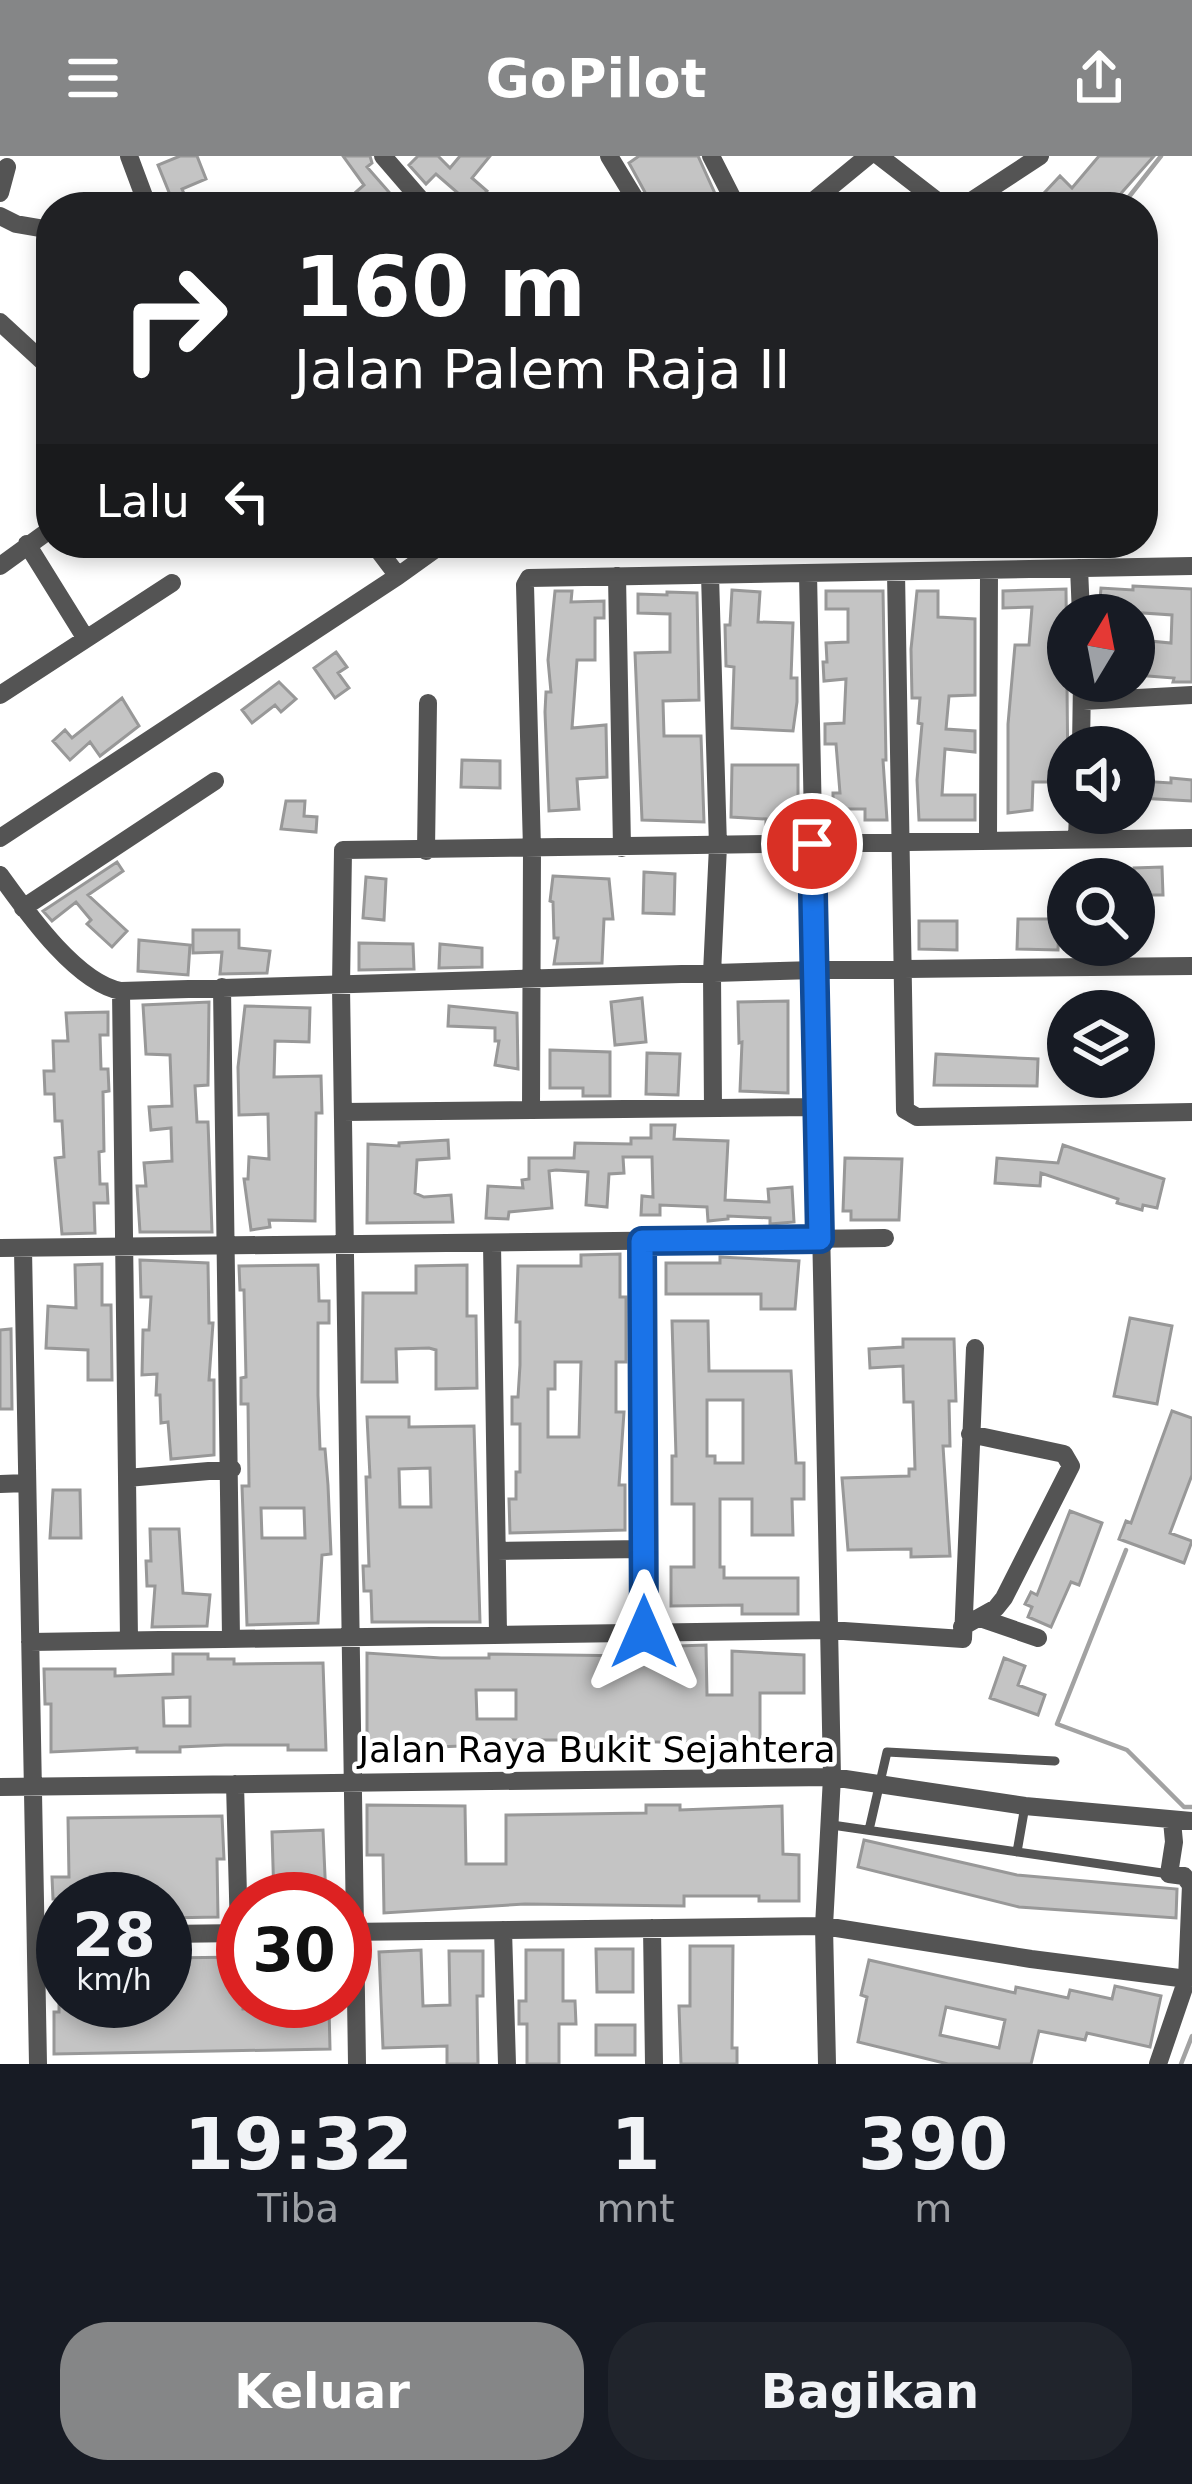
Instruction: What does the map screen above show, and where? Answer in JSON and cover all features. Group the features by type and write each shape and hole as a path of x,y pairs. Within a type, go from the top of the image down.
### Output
{"street":[{"path":"129,156 142,192"},
{"path":"609,156 631,192"},
{"path":"711,156 729,192"},
{"path":"824,192 868,156"},
{"path":"879,156 923,192"},
{"path":"985,192 1040,156"},
{"path":"393,160 416,192"},
{"path":"0,193 8,167"},
{"path":"0,216 36,227"},
{"path":"0,322 36,355"},
{"path":"0,566 36,538"},
{"path":"27,544 86,638"},
{"path":"384,558 398,576"},
{"path":"0,838 423,558"},
{"path":"531,1110 532,849 524,585 533,576 1192,566"},
{"path":"1079,568 1080,594"},
{"path":"988,840 989,570"},
{"path":"896,572 905,1110 913,1116 1192,1112"},
{"path":"808,573 832,1777 824,1925 830,2063"},
{"path":"710,575 718,846 713,1108"},
{"path":"617,576 622,848"},
{"path":"0,695 172,583"},
{"path":"1155,694 1192,695"},
{"path":"426,851 428,704"},
{"path":"23,908 214,781"},
{"path":"352,1872 340,854 355,848 426,851 1192,838"},
{"path":"0,875 23,908 90,980 121,991 814,970 1192,966"},
{"path":"222,987 231,1638"},
{"path":"121,991 129,1640"},
{"path":"343,1112 818,1107"},
{"path":"0,1248 885,1238"},
{"path":"642,1241 644,1632"},
{"path":"492,1243 498,1634"},
{"path":"22,1249 36,1936"},
{"path":"30,1642 829,1630 963,1639 971,1622 970,1434 975,1348"},
{"path":"970,1434 1064,1454 1071,1466 1004,1598 971,1622"},
{"path":"127,1478 232,1469"},
{"path":"0,1484 27,1484"},
{"path":"497,1551 644,1549"},
{"path":"971,1622 1038,1638"},
{"name":"Jalan Raya Bukit Sejahtera","path":"0,1787 832,1777 1025,1806 1183,1821"},
{"path":"235,1784 239,1872"},
{"path":"1158,2064 1187,1979 1191,1885 1184,1876 1169,1874 1183,1821"},
{"path":"372,1932 824,1925 1187,1979"},
{"path":"652,1928 654,2064"},
{"path":"503,1930 507,2064"},
{"path":"37,2028 38,2064"},
{"path":"355,2028 357,2064"}],"lane":[{"path":"869,1830 884,1757 890,1751 1055,1762"},
{"path":"1017,1852 1025,1806"},
{"path":"832,1825 1169,1874"}],"building":[{"path":"180,156 197,156 206,179 183,192 169,192 158,165"},
{"path":"343,156 370,156 372,163 367,167 389,192 356,192 364,185"},
{"path":"418,156 438,156 450,168 460,156 490,156 472,178 487,191 457,192 436,174 426,184 409,165"},
{"path":"639,156 698,156 714,192 645,192 629,163"},
{"path":"1099,156 1154,156 1122,192 1045,192 1060,176 1072,188"},
{"path":"1133,586 1192,589 1192,682 1155,676 1155,642 1171,643 1172,615 1155,614 1155,594 1100,594 1101,588 1133,590"},
{"path":"1066,589 1066,594 1047,594 1047,702 1067,702 1067,726 1047,726 1047,782 1033,782 1032,810 1008,813 1008,724 1015,645 1029,645 1032,607 1003,608 1003,591"},
{"path":"732,590 760,592 758,622 793,623 791,678 797,678 797,702 793,731 732,728 734,667 726,666 725,625 730,625"},
{"path":"555,591 572,591 571,602 604,601 604,618 595,618 595,660 577,660 572,728 606,725 607,777 577,779 579,809 549,811 545,712 546,692 551,692 548,660"},
{"path":"826,591 883,591 887,820 865,820 865,809 833,809 833,793 840,793 836,744 825,744 825,724 844,723 846,679 824,681 823,662 827,662 826,643 848,642 848,609 826,609"},
{"path":"917,591 938,591 938,617 975,619 975,695 949,696 946,729 975,731 975,752 945,749 942,795 975,795 975,820 919,820 922,724 918,723 920,698 912,698 911,649"},
{"path":"697,593 699,700 663,701 664,736 701,736 704,822 642,820 635,653 670,652 670,614 638,613 638,594"},
{"path":"336,652 347,667 338,673 349,688 335,698 314,668"},
{"path":"279,682 296,699 281,712 275,705 252,723 242,710"},
{"path":"122,698 139,726 100,756 90,742 70,760 53,741 65,730 72,738"},
{"path":"462,760 500,761 500,788 461,787"},
{"path":"732,765 798,765 798,813 781,813 781,825 731,817"},
{"path":"1171,778 1192,780 1192,801 1155,799 1155,782 1171,783"},
{"path":"286,801 305,801 304,816 317,817 316,832 281,829"},
{"path":"117,862 123,871 88,895 127,931 112,947 87,924 91,920 76,902 52,921 43,911"},
{"path":"1155,867 1162,867 1163,895 1155,895"},
{"path":"644,872 675,874 674,914 643,913"},
{"path":"553,876 609,879 613,919 604,919 602,963 554,964 558,938 554,938 550,901"},
{"path":"366,877 386,879 384,920 363,918"},
{"path":"1018,919 1047,919 1047,950 1017,949"},
{"path":"919,921 957,921 957,950 919,949"},
{"path":"193,930 239,930 239,948 270,951 267,973 220,974 222,952 193,953"},
{"path":"139,940 190,945 188,975 138,971"},
{"path":"359,943 413,944 414,969 359,970"},
{"path":"440,944 482,948 482,967 439,968"},
{"path":"642,998 646,1042 615,1045 611,1002"},
{"path":"788,1001 788,1093 740,1091 738,1002"},
{"path":"209,1002 208,1085 195,1086 197,1122 208,1122 212,1232 140,1232 137,1186 146,1186 144,1163 172,1161 171,1128 151,1130 149,1107 172,1106 170,1055 146,1054 143,1005"},
{"path":"245,1006 310,1008 309,1042 275,1041 274,1077 321,1076 315,1221 269,1220 270,1227 251,1230 244,1179 248,1179 249,1157 269,1159 268,1114 239,1115 238,1067"},
{"path":"449,1006 517,1013 518,1069 495,1065 499,1041 495,1041 495,1028 448,1026"},
{"path":"108,1012 108,1035 100,1035 101,1069 108,1069 109,1091 103,1092 104,1151 99,1152 100,1184 107,1184 108,1203 94,1203 95,1233 62,1234 55,1158 64,1157 62,1121 55,1121 54,1094 45,1094 44,1071 54,1071 53,1041 68,1041 66,1013"},
{"path":"550,1050 610,1052 610,1096 583,1096 583,1088 550,1088"},
{"path":"647,1053 680,1054 678,1095 646,1094"},
{"path":"936,1054 1038,1059 1037,1086 934,1085"},
{"path":"651,1125 675,1125 674,1139 728,1141 725,1200 769,1202 768,1189 792,1187 794,1222 770,1224 770,1218 728,1216 708,1221 707,1207 660,1205 660,1215 641,1215 642,1196 653,1197 652,1157 623,1157 624,1173 609,1174 607,1207 586,1205 588,1172 556,1170 549,1171 552,1208 509,1212 508,1219 486,1218 488,1186 523,1188 522,1180 529,1179 529,1158 574,1158 575,1143 631,1144 631,1138 651,1138"},
{"path":"448,1140 449,1158 417,1160 415,1193 451,1195 453,1222 367,1223 368,1144"},
{"path":"1063,1145 1164,1179 1157,1208 1143,1205 1142,1210 1117,1203 1118,1199 1041,1173 1040,1186 995,1183 997,1158 1058,1163"},
{"path":"845,1158 902,1159 899,1220 851,1220 851,1211 843,1211"},
{"path":"620,1254 620,1297 626,1297 626,1362 616,1362 616,1412 624,1412 619,1485 625,1485 625,1530 510,1533 509,1499 516,1499 516,1472 520,1472 520,1424 512,1424 512,1397 518,1397 520,1365 518,1266 581,1266 581,1255","holes":["555,1362 581,1362 579,1437 548,1437 548,1389 555,1389"]},
{"path":"720,1257 799,1261 795,1309 761,1309 761,1294 666,1294 666,1263 720,1263"},
{"path":"140,1260 208,1263 214,1455 171,1459 168,1422 161,1423 160,1395 156,1395 157,1374 142,1375 143,1330 149,1330 151,1297 141,1297"},
{"path":"102,1264 102,1305 111,1305 112,1380 88,1380 88,1350 46,1348 48,1306 76,1308 75,1265"},
{"path":"318,1265 319,1301 329,1301 329,1323 318,1323 318,1395 331,1554 322,1555 318,1623 247,1625 242,1486 249,1486 248,1404 241,1404 241,1378 246,1377 239,1266","holes":["261,1508 304,1508 305,1538 262,1538"]},
{"path":"467,1265 467,1316 476,1316 477,1388 436,1389 436,1350 429,1348 396,1349 397,1382 362,1382 363,1293 416,1293 416,1266"},
{"path":"1130,1318 1172,1326 1157,1404 1114,1396"},
{"path":"672,1321 708,1321 709,1371 791,1371 796,1463 804,1463 804,1499 792,1499 793,1535 752,1535 752,1499 720,1499 720,1567 724,1567 724,1578 798,1578 798,1614 742,1614 742,1605 671,1606 671,1567 694,1567 694,1504 672,1504 672,1456 676,1456","holes":["707,1400 743,1400 743,1463 715,1463 715,1456 707,1456"]},
{"path":"11,1329 12,1409 0,1409 0,1330"},
{"path":"903,1339 954,1339 956,1401 949,1401 950,1446 943,1446 950,1556 911,1557 911,1549 848,1550 842,1478 909,1476 909,1469 915,1469 913,1402 904,1402 903,1366 870,1368 869,1349 903,1347"},
{"path":"1172,1411 1192,1418 1192,1475 1170,1533 1192,1541 1184,1563 1119,1539 1126,1521 1131,1523"},
{"path":"367,1417 409,1417 409,1427 474,1426 480,1622 372,1622 371,1591 364,1591 363,1566 369,1566 366,1477 370,1477","holes":["430,1468 431,1507 400,1507 399,1469"]},
{"path":"53,1490 80,1490 81,1538 50,1538"},
{"path":"1070,1511 1102,1523 1079,1585 1071,1582 1051,1627 1028,1617 1032,1607 1025,1604 1031,1592 1037,1595"},
{"path":"150,1529 179,1529 183,1593 210,1595 207,1626 152,1627 155,1586 147,1586 146,1561 151,1561"},
{"path":"706,1645 707,1695 732,1695 732,1651 804,1655 804,1693 760,1693 760,1744 606,1741 606,1747 567,1747 567,1740 508,1740 508,1744 367,1750 367,1653 441,1658 637,1656 678,1655 678,1646","holes":["476,1690 516,1690 516,1719 477,1719"]},
{"path":"173,1654 208,1654 208,1659 234,1659 234,1664 323,1663 326,1750 225,1745 180,1747 180,1752 137,1752 137,1748 51,1752 51,1704 45,1704 44,1669 115,1669 115,1676 173,1674","holes":["190,1697 190,1726 164,1726 163,1698"]},
{"path":"1004,1658 1025,1666 1018,1685 1045,1695 1038,1715 990,1698"},
{"path":"367,1805 465,1806 466,1864 506,1864 506,1815 646,1813 646,1805 680,1805 680,1810 782,1806 783,1854 799,1855 799,1901 684,1896 684,1906 525,1904 384,1913 383,1855 367,1855"},
{"path":"222,1816 224,1859 217,1859 216,1917 192,1917 192,1872 69,1872 68,1818"},
{"path":"323,1830 325,1872 273,1872 272,1832"},
{"path":"864,1840 1017,1875 1177,1889 1176,1918 1019,1907 858,1867"},
{"path":"690,1946 733,1946 732,2048 737,2048 737,2064 681,2064 679,2006 690,2006"},
{"path":"596,1949 633,1949 633,1992 597,1992"},
{"path":"421,1950 423,2006 450,2005 449,1951 483,1951 483,1996 477,1996 478,2064 447,2064 447,2046 383,2048 379,1952"},
{"path":"526,1950 563,1950 563,2001 575,2001 576,2024 559,2024 559,2064 527,2064 527,2024 519,2024 519,2001 526,2001"},
{"path":"216,1957 216,2028 330,2028 330,2049 54,2054 54,2028 192,2028 192,1958"},
{"path":"869,1960 1015,1993 1016,1987 1068,1998 1070,1990 1112,1999 1115,1986 1161,1996 1150,2047 1087,2033 1085,2040 1039,2031 1031,2064 948,2064 858,2042 867,1997 861,1995","holes":["946,2007 1005,2020 999,2048 940,2035"]},
{"path":"596,2025 635,2025 635,2055 596,2055"}],"waterway":[{"path":"1133,192 1161,156"},
{"path":"1126,1550 1057,1724 1127,1750 1184,1807 1192,1807"},
{"path":"1181,2064 1192,2036"}],"route":[{"path":"644,1632 642,1241 820,1239 812,844"}]}
